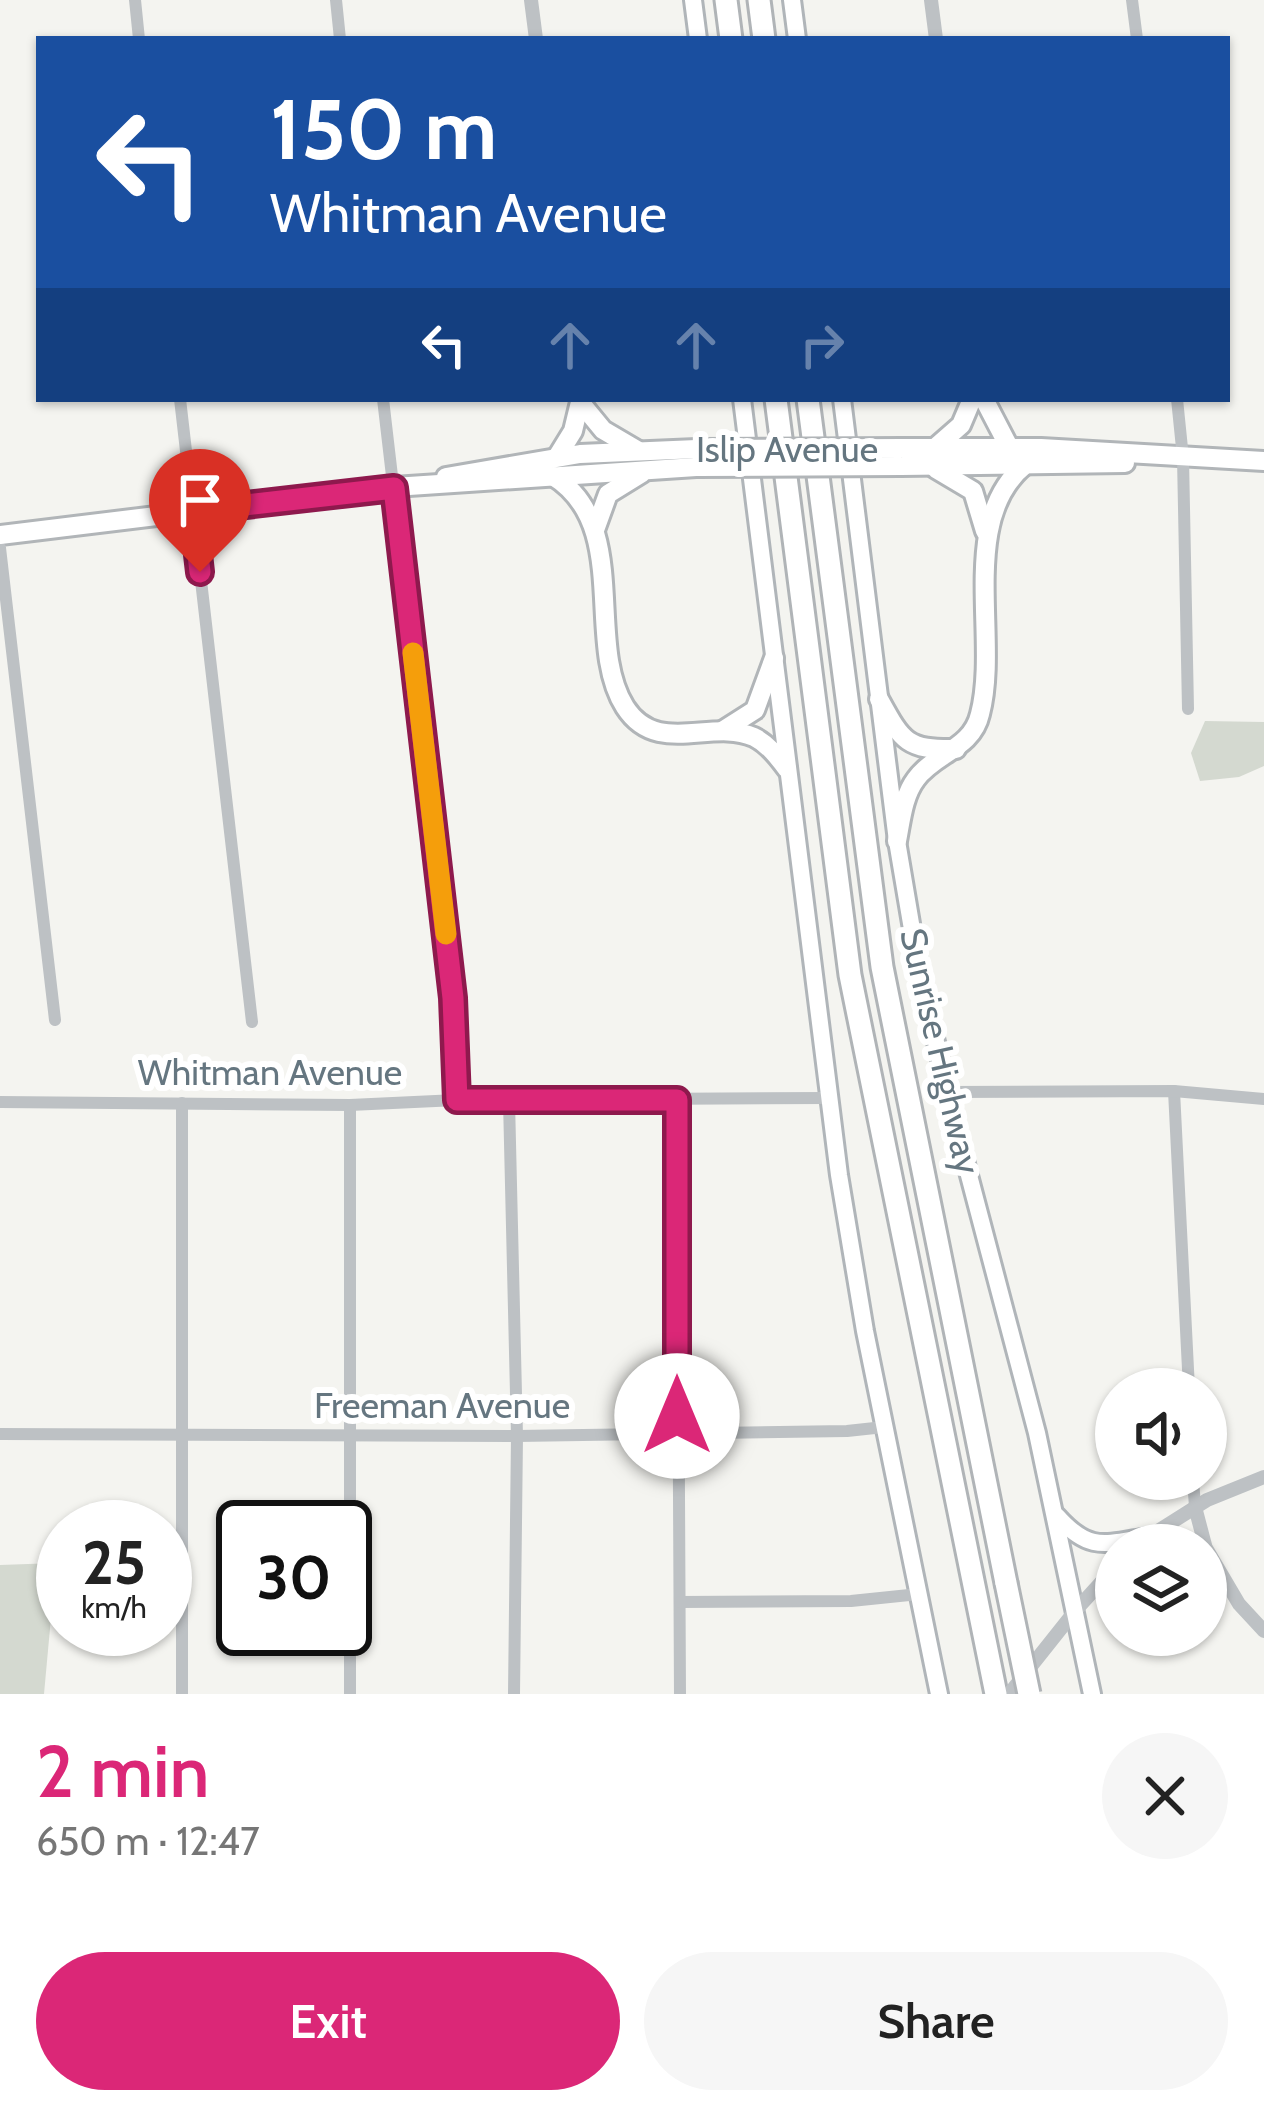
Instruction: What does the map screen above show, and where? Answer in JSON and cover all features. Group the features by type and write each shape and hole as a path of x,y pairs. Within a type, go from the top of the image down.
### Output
{"highway":[{"path":"726,0 731,36"},
{"path":"759,0 764,36"},
{"name":"Sunrise Highway","path":"776,402 850,975 996,1694"},
{"name":"Sunrise Highway","path":"808,402 882,967 1029,1694"}],"main road":[{"path":"693,0 698,36"},
{"path":"792,0 797,36"},
{"path":"580,402 573,431 555,467 579,496 595,530 615,682 628,711 646,728 661,733 722,731 755,738 787,769"},
{"path":"582,402 603,430 637,450"},
{"path":"742,402 828,1098 858,1292 939,1694"},
{"name":"Sunrise Highway","path":"842,402 911,929 947,1092 1025,1382 1092,1694"},
{"path":"971,402 962,425 932,457 974,491 988,542"},
{"path":"986,402 1009,447"},
{"name":"Islip Avenue","path":"932,457 1009,447 1264,461"},
{"name":"Islip Avenue","path":"0,535 555,467 637,450 696,458 932,457 1026,464 1183,458"},
{"name":"Islip Avenue","path":"555,467 651,468 696,458"},
{"path":"897,842 913,783 972,734 981,710 988,542 1001,489 1026,464"},
{"path":"595,530 608,494 651,468"},
{"path":"722,731 755,710 774,658"},
{"path":"879,700 908,743 956,749"},
{"path":"1054,1513 1073,1534 1095,1544"}],"street":[{"path":"135,0 140,36"},
{"path":"336,0 340,36"},
{"path":"531,0 536,36"},
{"path":"931,0 936,36"},
{"path":"1132,0 1137,36"},
{"path":"180,402 252,1022"},
{"path":"383,402 453,998 457,1100"},
{"path":"1177,402 1183,458 1188,709"},
{"path":"0,548 55,1020"},
{"path":"947,1092 1174,1091 1264,1099"},
{"path":"1174,1091 1188,1368"},
{"name":"Whitman Avenue","path":"0,1102 350,1105 828,1098"},
{"path":"677,1100 680,1694"},
{"path":"509,1101 517,1436 514,1694"},
{"path":"182,1103 182,1694"},
{"path":"350,1105 350,1694"},
{"name":"Freeman Avenue","path":"0,1434 517,1436 848,1432 884,1427"},
{"path":"1168,1524 1235,1486 1264,1477"},
{"path":"1194,1500 1199,1524"},
{"path":"1227,1584 1264,1631"},
{"path":"1009,1694 1095,1589"},
{"path":"680,1602 851,1601 919,1594"}],"shaded area":[{"path":"1205,721 1264,722 1264,766 1239,777 1200,781 1191,753"},
{"path":"36,1564 36,1656 47,1656 44,1694 0,1694 0,1565"}],"slow traffic":[{"path":"413,653 446,934"}],"route":[{"path":"200,572 193,511 394,488 453,998 457,1100 677,1100 677,1416"}]}
